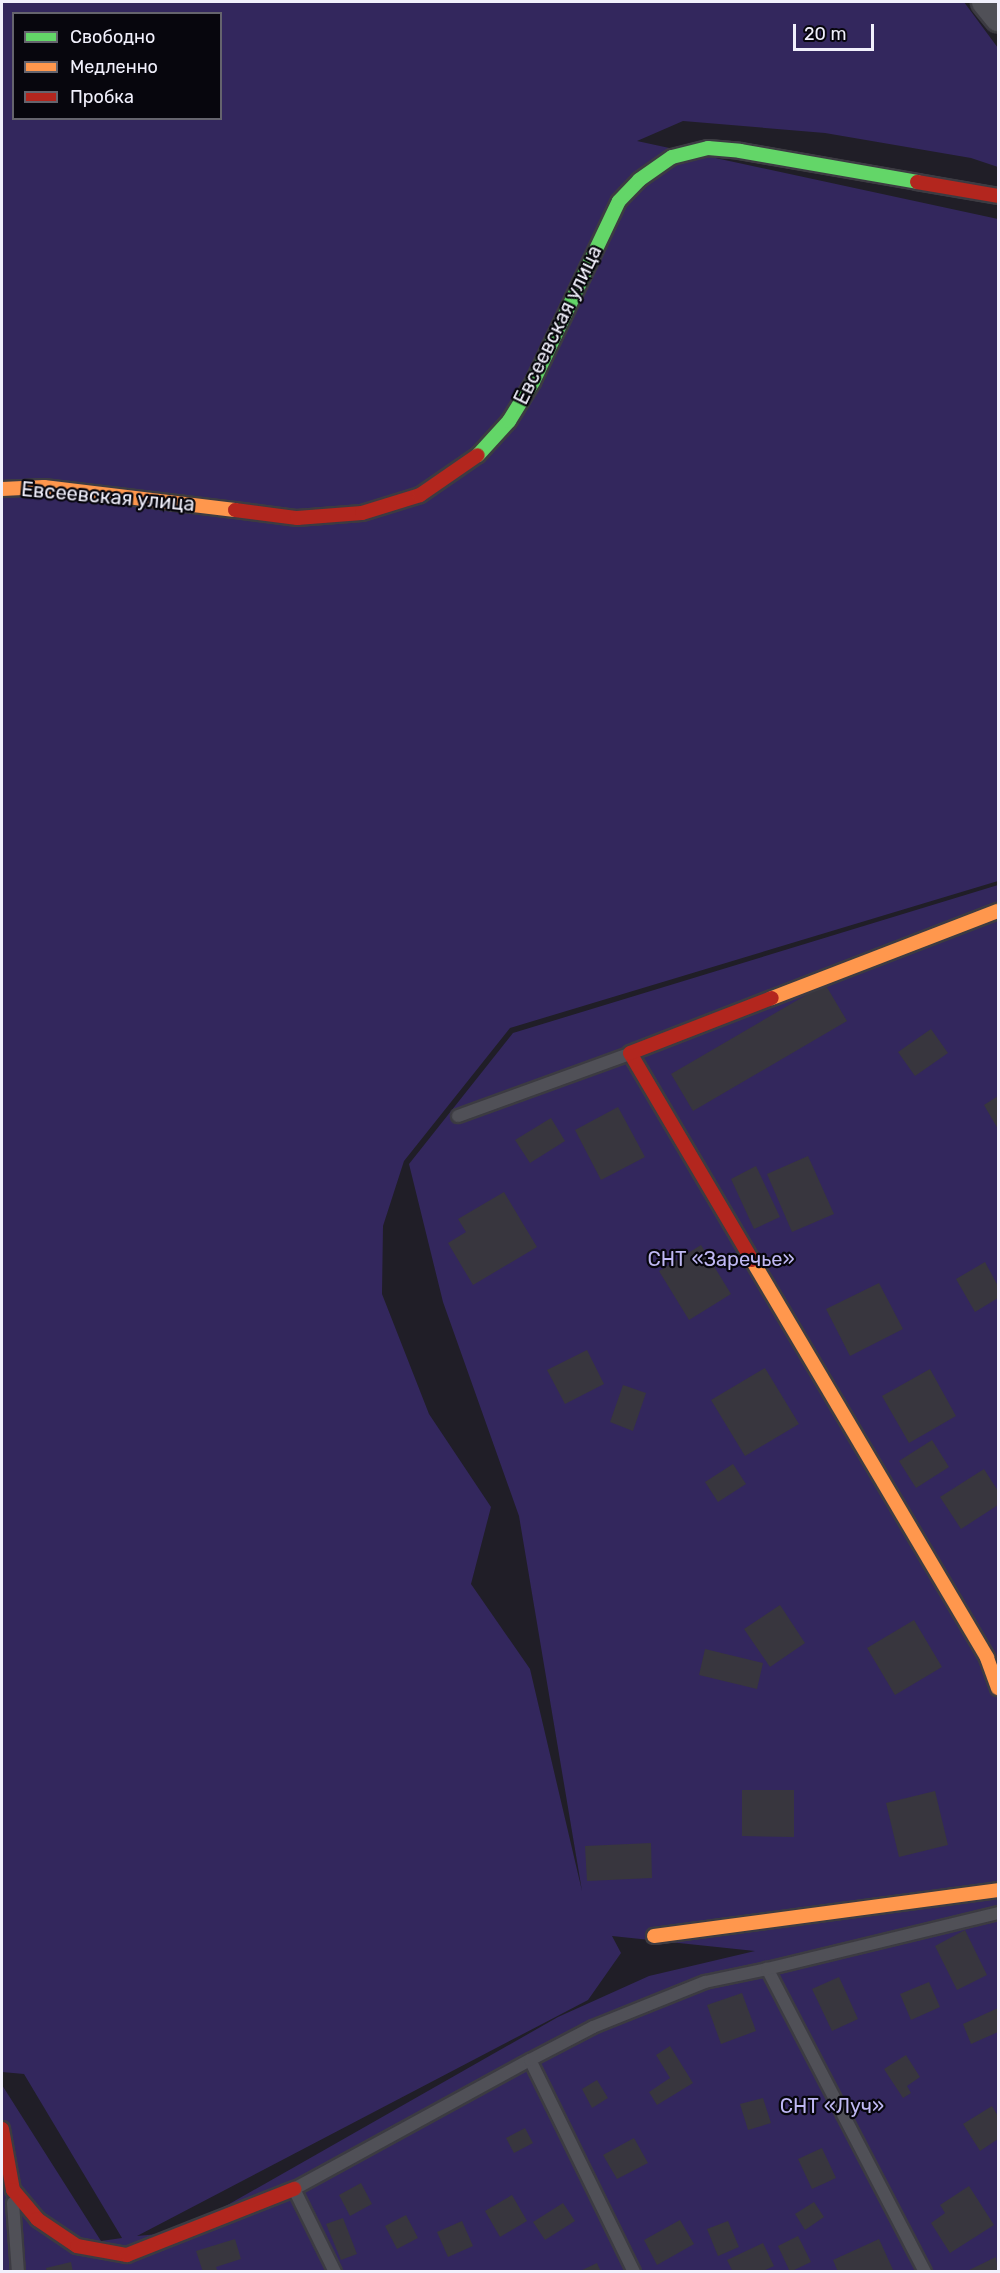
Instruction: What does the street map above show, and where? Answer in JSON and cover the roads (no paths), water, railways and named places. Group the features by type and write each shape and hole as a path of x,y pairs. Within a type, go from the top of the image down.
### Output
{"street":[{"path":"985,2 999,18"},
{"name":"Евсеевская улица","path":"2,489 44,487 297,518 362,513 420,495 471,463 509,421 533,382 619,201 639,180 672,157 708,148 740,151 999,196"},
{"path":"999,911 630,1053 981,1647 999,1688"},
{"path":"654,1936 999,1890"},
{"path":"2,2129 13,2190 37,2219 76,2246 127,2255 294,2188"}],"lane":[{"path":"458,1116 630,1053"},
{"path":"335,2271 294,2188 530,2060 593,2027 705,1982 999,1913"},
{"path":"767,1969 925,2271"},
{"path":"530,2060 634,2271"},
{"path":"13,2190 18,2271"}],"park label":[{"name":"СНТ «Заречье»","path":"721,1259"},
{"name":"СНТ «Луч»","path":"832,2106"}]}
